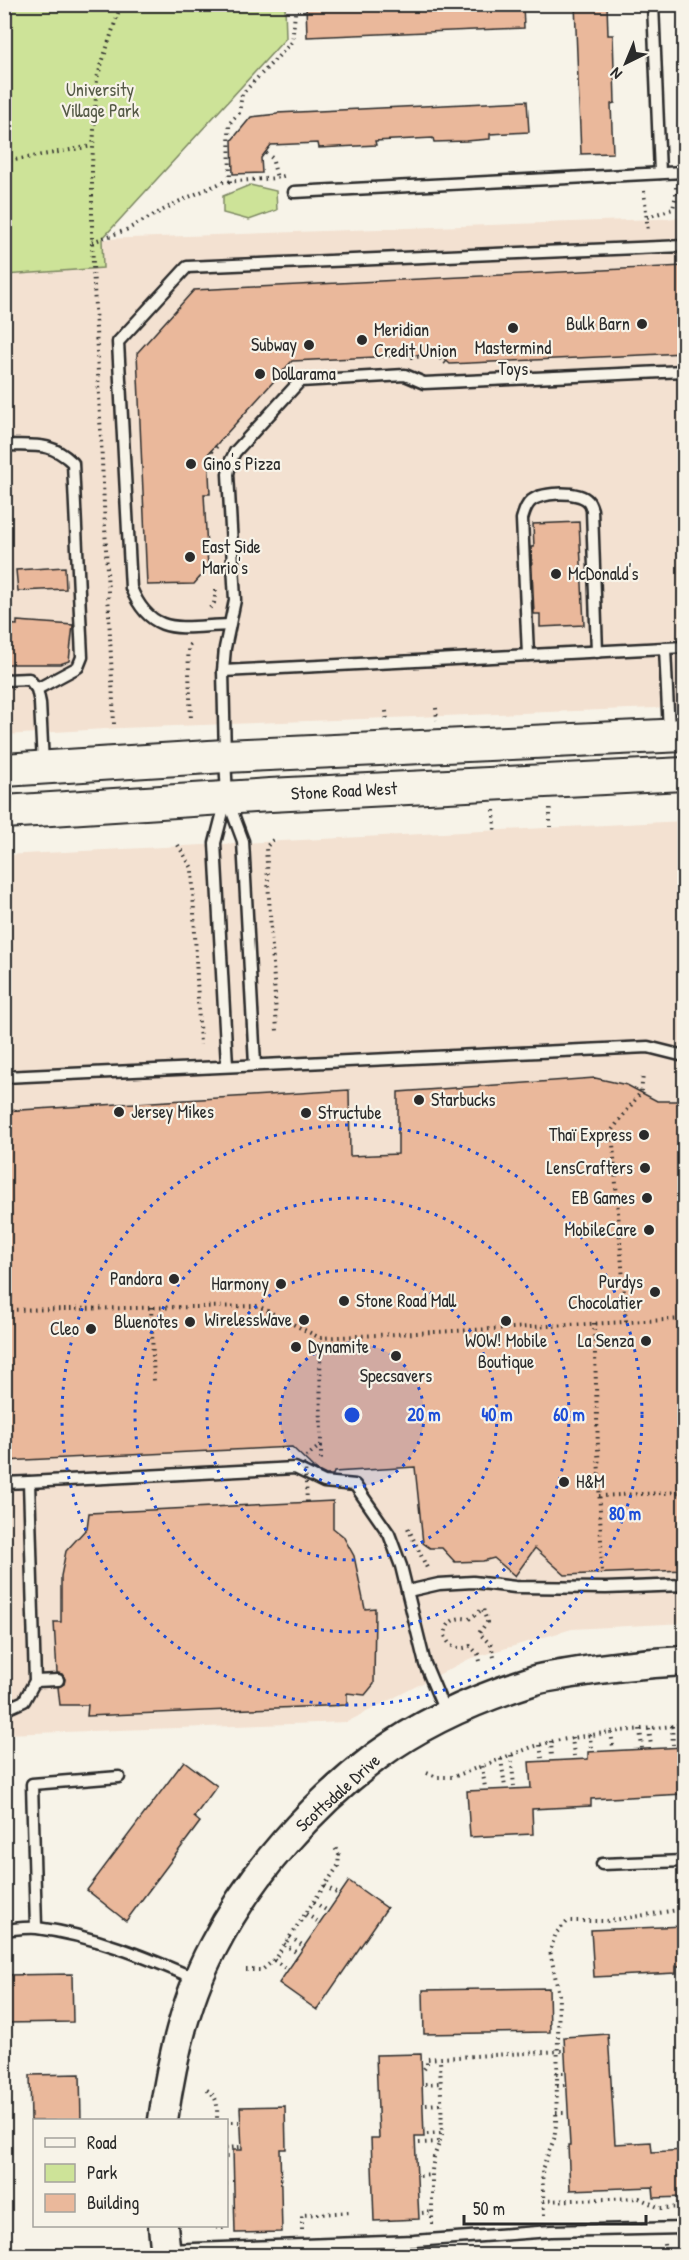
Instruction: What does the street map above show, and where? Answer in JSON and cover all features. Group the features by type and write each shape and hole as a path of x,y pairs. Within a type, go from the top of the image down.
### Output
{"main road":[{"path":"4,770 225,756 677,735"},
{"path":"631,776 677,735"},
{"name":"Stone Road West","path":"4,812 684,774"}],"street":[{"name":"Scottsdale Drive","path":"163,2119 167,2090 186,2018 198,1980 212,1948 251,1883 297,1829 326,1801 378,1756 446,1715 481,1699 534,1680 609,1667 684,1661"}],"lane":[{"path":"653,4 660,173"},
{"path":"294,192 679,172"},
{"path":"230,625 171,627 159,624 150,618 137,603 131,588 118,342 187,267 684,246"},
{"path":"227,1065 215,843 227,798 223,671 235,600 228,474 235,452 300,381 405,375 424,383 684,371"},
{"path":"4,445 51,446 73,463 82,657 78,667 37,689"},
{"path":"528,655 522,519 524,509 531,500 543,494 579,496 587,500 592,510 597,652"},
{"path":"223,671 684,647"},
{"path":"665,648 677,735"},
{"path":"4,680 29,679 37,689 44,767"},
{"path":"227,798 243,841 255,1064"},
{"path":"4,1077 648,1047 684,1056"},
{"path":"4,1483 295,1468 324,1482 355,1485 389,1534 408,1592 425,1664 446,1715"},
{"path":"4,1710 24,1701 34,1681 29,1482"},
{"path":"408,1592 439,1584 473,1582 515,1587 606,1588 684,1585"},
{"path":"34,1681 58,1680"},
{"path":"36,1928 32,1784 119,1777"},
{"path":"602,1864 684,1861"},
{"path":"4,1930 36,1928 102,1942 198,1980"},
{"path":"165,2244 432,2240 546,2231 684,2228"}],"path":[{"path":"230,182 229,124 240,113 242,94 292,42 296,4"},
{"path":"4,162 93,146"},
{"path":"266,153 272,158 277,178"},
{"path":"644,191 646,215 673,209 679,172"},
{"path":"92,242 126,230 180,201 223,182 277,178 291,174 294,192"},
{"path":"404,358 438,356 450,366"},
{"path":"211,475 209,455 225,438"},
{"path":"191,720 188,648 214,603 217,582"},
{"path":"550,799 550,827"},
{"path":"493,800 495,830"},
{"path":"273,840 266,847 277,1031"},
{"path":"178,845 192,868 200,1045"},
{"path":"626,1322 612,1130 641,1092 644,1075"},
{"path":"4,1310 258,1306 320,1338 684,1319"},
{"path":"151,1307 154,1383"},
{"path":"594,1323 602,1574 606,1588"},
{"path":"295,1468 321,1445 320,1338"},
{"path":"307,1502 305,1465 310,1464"},
{"path":"599,1496 684,1492"},
{"path":"480,1661 478,1654 470,1647 457,1648 447,1640 446,1629 454,1619 462,1617 469,1619 483,1609 487,1622 478,1633 491,1645 494,1657"},
{"path":"428,1773 437,1777 453,1778 551,1741 684,1723"},
{"path":"672,1726 673,1745"},
{"path":"649,1728 651,1746"},
{"path":"640,1729 642,1748"},
{"path":"611,1732 613,1747"},
{"path":"590,1734 591,1749"},
{"path":"572,1737 574,1756"},
{"path":"551,1741 552,1758"},
{"path":"540,1744 542,1758"},
{"path":"511,1755 514,1786"},
{"path":"501,1759 505,1787"},
{"path":"482,1766 485,1788"},
{"path":"246,1970 262,1970 274,1960 325,1886 340,1860 334,1846"},
{"path":"325,1886 338,1894"},
{"path":"314,1902 326,1910"},
{"path":"546,2231 542,2169 554,2139 559,2051 559,1995 550,1951 556,1933 568,1921 607,1921 684,1909"},
{"path":"306,1914 317,1921"},
{"path":"289,1937 302,1945"},
{"path":"285,1944 297,1953"},
{"path":"274,1960 286,1969"},
{"path":"424,2069 427,2059 559,2051"},
{"path":"432,2240 432,2175 434,2157 442,2133 440,2058"},
{"path":"556,2073 564,2073"},
{"path":"425,2084 440,2083"},
{"path":"556,2086 565,2085"},
{"path":"207,2090 217,2101 217,2119"},
{"path":"426,2104 441,2104"},
{"path":"556,2114 566,2113"},
{"path":"228,2122 239,2122"},
{"path":"427,2134 442,2133"},
{"path":"419,2143 440,2142"},
{"path":"228,2148 240,2147"},
{"path":"420,2176 432,2175"},
{"path":"633,2190 633,2198"},
{"path":"626,2191 626,2199"},
{"path":"588,2192 588,2200"},
{"path":"609,2192 610,2199"},
{"path":"543,2201 633,2198 643,2199 660,2208 684,2207"},
{"path":"422,2213 432,2212"}],"shaded area":[{"path":"684,218 684,707 121,728 5,735 5,275 103,268 102,239"},
{"path":"684,821 684,1623 572,1629 469,1659 347,1722 5,1734 4,855"}],"green space":[{"name":"University Village Park","path":"5,4 285,5 286,38 102,239 103,268 5,275"},
{"path":"250,185 276,191 277,210 249,220 223,213 223,196"}],"building":[{"path":"306,4 523,4 524,28 307,37"},
{"path":"575,4 607,4 608,35 613,35 615,103 611,104 613,153 581,154"},
{"path":"527,101 529,132 490,134 490,139 466,141 434,142 433,138 375,141 376,145 319,148 318,143 271,145 261,158 262,173 233,174 232,140 251,117 277,113"},
{"path":"684,266 684,353 450,364 439,354 292,361 208,454 210,494 204,494 208,568 194,584 147,585 137,353 194,290"},
{"name":"McDonald's","path":"579,522 584,625 540,627 540,614 534,614 531,547 534,547 533,524"},
{"path":"65,567 66,589 18,591 16,570"},
{"path":"17,621 73,625 69,661 60,664 4,664 4,624 17,625"},
{"name":"Stone Road Mall","path":"595,1078 627,1085 657,1101 684,1101 684,1570 565,1575 535,1548 515,1576 494,1558 483,1561 455,1562 442,1548 430,1548 423,1543 415,1467 334,1472 333,1475 326,1475 316,1470 292,1447 4,1461 4,1111 349,1090 350,1156 398,1154 398,1092"},
{"path":"333,1501 333,1528 343,1536 354,1556 365,1609 375,1608 374,1684 365,1695 347,1693 347,1705 87,1716 88,1705 60,1705 58,1687 64,1684 65,1679 62,1674 57,1673 54,1622 61,1622 61,1576 66,1551 87,1528 89,1513"},
{"path":"684,1747 684,1794 591,1799 591,1806 532,1809 533,1834 470,1837 467,1791 531,1788 529,1762 588,1759 588,1752"},
{"path":"184,1761 217,1786 194,1817 200,1822 126,1921 87,1890"},
{"path":"349,1881 387,1908 317,2010 279,1983"},
{"path":"684,1926 684,1966 676,1966 676,1973 594,1977 591,1930"},
{"path":"72,1974 73,2022 4,2023 4,1975"},
{"path":"549,1988 550,2032 424,2034 423,1990"},
{"path":"608,2034 615,2144 651,2142 652,2152 684,2150 684,2197 654,2198 653,2187 570,2190 564,2037"},
{"path":"421,2054 424,2137 415,2137 419,2219 374,2221 371,2138 379,2138 376,2055"},
{"path":"80,2074 81,2119 33,2119 31,2121 30,2075"},
{"path":"285,2106 286,2149 280,2149 282,2232 235,2233 233,2150 242,2150 240,2107"}],"place":[{"name":"Bulk Barn","path":"642,324"},
{"name":"Mastermind Toys","path":"513,328"},
{"name":"Meridian Credit Union","path":"362,340"},
{"name":"Subway","path":"309,345"},
{"name":"Dollarama","path":"260,374"},
{"name":"Gino's Pizza","path":"191,464"},
{"name":"East Side Mario's","path":"190,557"},
{"name":"McDonald's","path":"556,574"},
{"name":"Starbucks","path":"419,1100"},
{"name":"Jersey Mikes","path":"119,1112"},
{"name":"Structube","path":"306,1113"},
{"name":"Thaï Express","path":"644,1135"},
{"name":"LensCrafters","path":"645,1168"},
{"name":"EB Games","path":"647,1198"},
{"name":"MobileCare","path":"649,1230"},
{"name":"Pandora","path":"174,1279"},
{"name":"Harmony","path":"281,1284"},
{"name":"Purdys Chocolatier","path":"655,1292"},
{"name":"Stone Road Mall","path":"344,1301"},
{"name":"WirelessWave","path":"304,1320"},
{"name":"WOW! Mobile Boutique","path":"506,1321"},
{"name":"Bluenotes","path":"190,1322"},
{"name":"Cleo","path":"91,1329"},
{"name":"La Senza","path":"646,1341"},
{"name":"Dynamite","path":"296,1347"},
{"name":"Specsavers","path":"396,1356"},
{"name":"H&M","path":"564,1482"}]}
